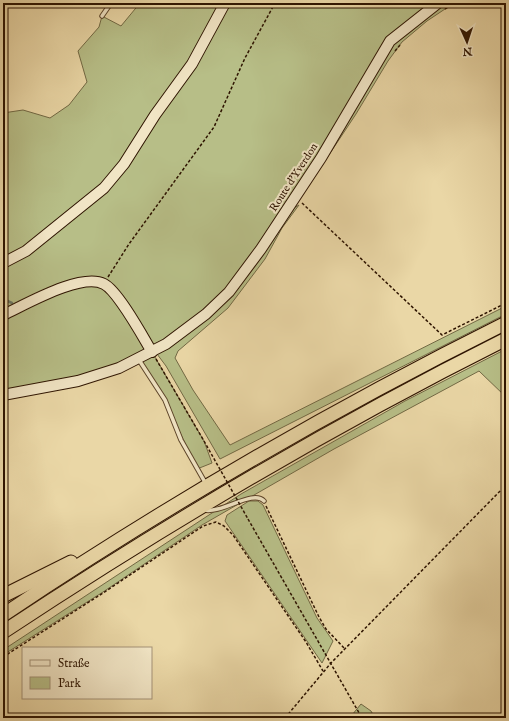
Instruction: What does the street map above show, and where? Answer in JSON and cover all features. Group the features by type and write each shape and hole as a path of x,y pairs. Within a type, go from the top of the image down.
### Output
{"highway":[{"path":"3,614 207,486 374,392 506,323"},
{"path":"3,632 200,508 342,426 506,339"},
{"path":"3,596 134,531"}],"street":[{"path":"3,263 26,251 104,188 115,176 155,115 192,64 225,3"},
{"name":"Route d'Yverdon","path":"3,395 78,381 105,373 152,352 193,325 229,292 261,249 335,133 390,41 440,7"},
{"path":"3,315 78,283 92,281 105,284 115,294 152,352"}],"lane":[{"path":"102,16 111,3"},
{"path":"138,359 165,400 181,440 207,486"},
{"path":"200,508 212,511 219,510 252,497 259,497 264,501"}],"path":[{"path":"105,284 129,244 214,127 245,58 275,3"},
{"path":"440,7 455,3"},
{"path":"393,55 402,42"},
{"path":"295,196 442,335 506,303"},
{"path":"152,352 362,718"},
{"path":"285,718 345,648 506,485"},
{"path":"264,501 319,617 326,629 345,648"},
{"path":"3,657 203,526 216,522 224,526 236,541 306,642 323,672"}],"green space":[{"path":"140,3 436,3 388,40 339,127 229,292 152,352 204,441 212,463 197,469 168,407 138,359 129,364 3,395 3,113 23,110 50,118 69,105 87,82 78,51 99,27 102,16 121,26"},
{"path":"441,3 454,3 427,21 402,42 388,61 356,114 303,194 391,42"},
{"path":"299,205 282,228 265,259 228,308 178,351 175,358 193,390 230,445 506,306 506,314 220,459 166,366 157,354 207,318 292,209"},
{"path":"506,349 506,397 479,371 334,449 202,525 103,592 3,655 3,650 241,494 405,401"},
{"path":"249,501 258,501 263,505 317,618 333,641 322,663 225,521 227,515"},
{"path":"361,704 371,711 375,718 354,718 352,715"}],"waterway":[{"path":"3,299 12,303"}]}
